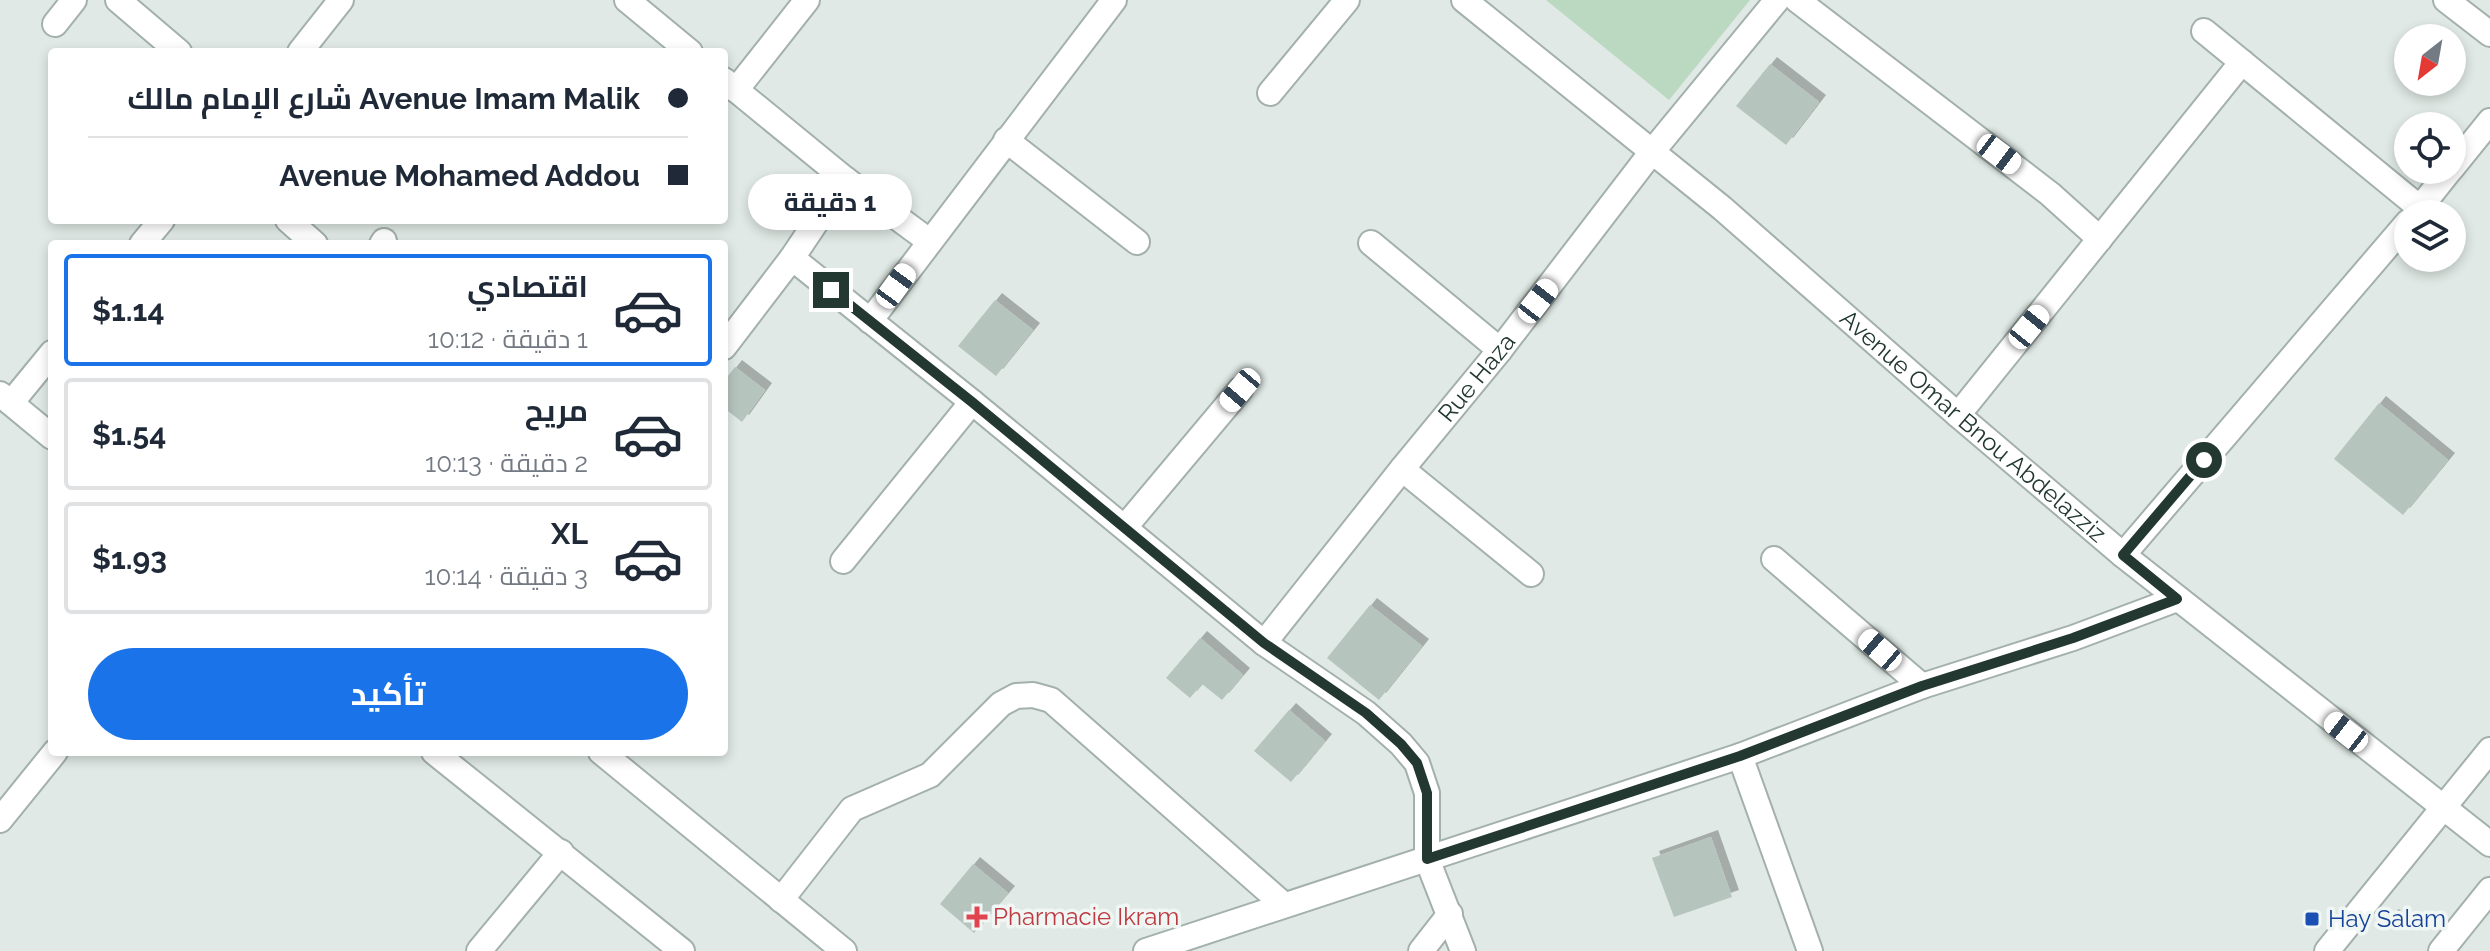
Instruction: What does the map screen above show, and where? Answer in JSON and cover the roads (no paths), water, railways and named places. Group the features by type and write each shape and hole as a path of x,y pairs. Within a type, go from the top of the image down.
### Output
{"street":[{"path":"55,24 74,0"},
{"path":"118,0 174,48"},
{"path":"303,48 341,0"},
{"path":"627,0 685,48"},
{"path":"807,0 730,85 845,179 929,241"},
{"path":"870,321 1114,0"},
{"path":"1270,93 1347,0"},
{"name":"Avenue Omar Bnou Abdelazziz","path":"1464,0 1722,208 2123,555 2490,844"},
{"name":"Rue Haza","path":"1264,643 1500,350 1651,153 1777,0"},
{"path":"1797,0 2041,187 2100,239"},
{"path":"2446,0 2490,34"},
{"path":"2204,31 2397,200"},
{"path":"1958,415 2242,62"},
{"path":"2466,151 2490,121"},
{"path":"1006,140 1137,242"},
{"path":"728,342 792,258 845,179"},
{"path":"2426,200 2439,184"},
{"path":"145,240 159,224"},
{"path":"292,224 310,240"},
{"path":"2123,555 2394,238"},
{"path":"1371,243 1500,350"},
{"path":"792,258 1264,643 1366,713 1401,744 1417,763 1427,793 1427,859 1463,951"},
{"path":"48,357 6,398 48,434"},
{"path":"1125,527 1240,390"},
{"path":"843,561 972,402"},
{"path":"1402,469 1531,574"},
{"path":"1774,559 1922,686"},
{"path":"1146,951 1740,756 1922,686 2073,638 2177,599"},
{"path":"781,900 852,809 930,775 1001,704 1016,696 1033,695 1051,700 1284,905"},
{"path":"2327,951 2490,750"},
{"path":"0,820 52,756"},
{"path":"439,756 682,951"},
{"path":"606,756 844,951"},
{"path":"1740,756 1810,951"},
{"path":"479,951 561,852"},
{"path":"2442,949 2490,890"},
{"path":"1421,951 1450,914"}],"place":[{"name":"Pharmacie Ikram","path":"977,917"},
{"name":"Hay Salam","path":"2312,919"}]}
